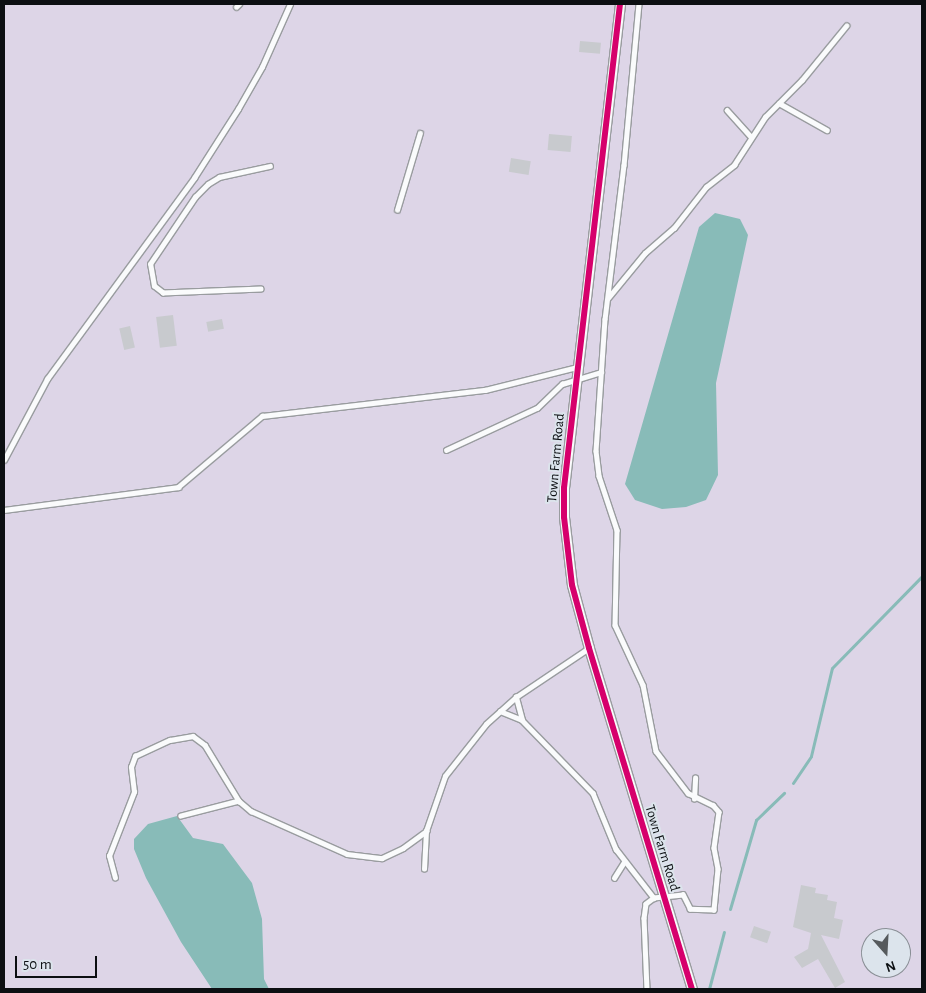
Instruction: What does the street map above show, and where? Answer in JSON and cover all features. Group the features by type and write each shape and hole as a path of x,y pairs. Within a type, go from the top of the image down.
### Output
{"street":[{"name":"Town Farm Road","path":"620,4 577,367 564,488 564,517 569,569 588,648 692,989"}],"lane":[{"path":"4,460 47,379 194,178 219,139 262,67 290,4"},
{"path":"639,4 601,372 596,451 598,476 617,530 615,625 643,685 656,751 665,766 694,799 712,804 719,812 714,848 718,869 714,910 690,909 683,895 654,898 646,904 644,918 649,978 647,989"},
{"path":"608,299 646,253 674,228 706,187 734,165 751,137 778,103 846,26"},
{"path":"778,103 827,130"},
{"path":"727,110 751,137"},
{"path":"397,210 420,133"},
{"path":"261,289 163,293 154,286 150,264 195,197 208,184 219,177 270,166"},
{"path":"4,510 178,487 262,416 485,390 577,367"},
{"path":"446,450 537,408 562,384 576,378 601,372"},
{"path":"424,869 426,831 438,792 452,763 500,711 516,697 588,648"},
{"path":"516,697 522,720"},
{"path":"500,711 522,720 593,793 624,862 654,898"},
{"path":"115,878 109,856 134,792 131,767 135,756 170,740 193,736 205,745 239,801 251,811 347,854 382,858 403,848 426,831"},
{"path":"694,799 695,778"},
{"path":"181,816 239,801"},
{"path":"614,878 624,862"}],"shaded area":[{"path":"4,4 922,4 922,989 4,989"}],"water":[{"path":"715,213 740,219 748,235 716,383 718,475 706,500 686,507 662,509 635,500 625,484 699,227"},
{"path":"177,816 193,838 223,844 252,883 262,919 264,979 269,989 212,989 181,942 146,878 134,849 134,839 148,824"}],"building":[{"path":"580,41 601,43 600,54 579,52"},
{"path":"549,134 572,136 571,152 548,150"},
{"path":"511,158 531,161 529,175 509,172"},
{"path":"173,315 177,346 160,348 156,317"},
{"path":"222,319 224,329 208,332 206,322"},
{"path":"130,326 135,347 124,350 119,328"},
{"path":"801,885 816,888 815,893 828,895 827,900 837,902 834,918 843,920 839,939 821,935 845,982 835,988 818,959 802,968 794,957 808,949 811,933 793,927"},
{"path":"754,926 771,932 767,943 750,937"}],"waterway":[{"path":"793,783 811,756 832,668 922,576"},
{"path":"730,909 756,820 784,793"},
{"path":"709,989 724,932"}],"cycle path":[{"path":"620,4 564,488 564,517 572,585 589,648 692,989"}]}
